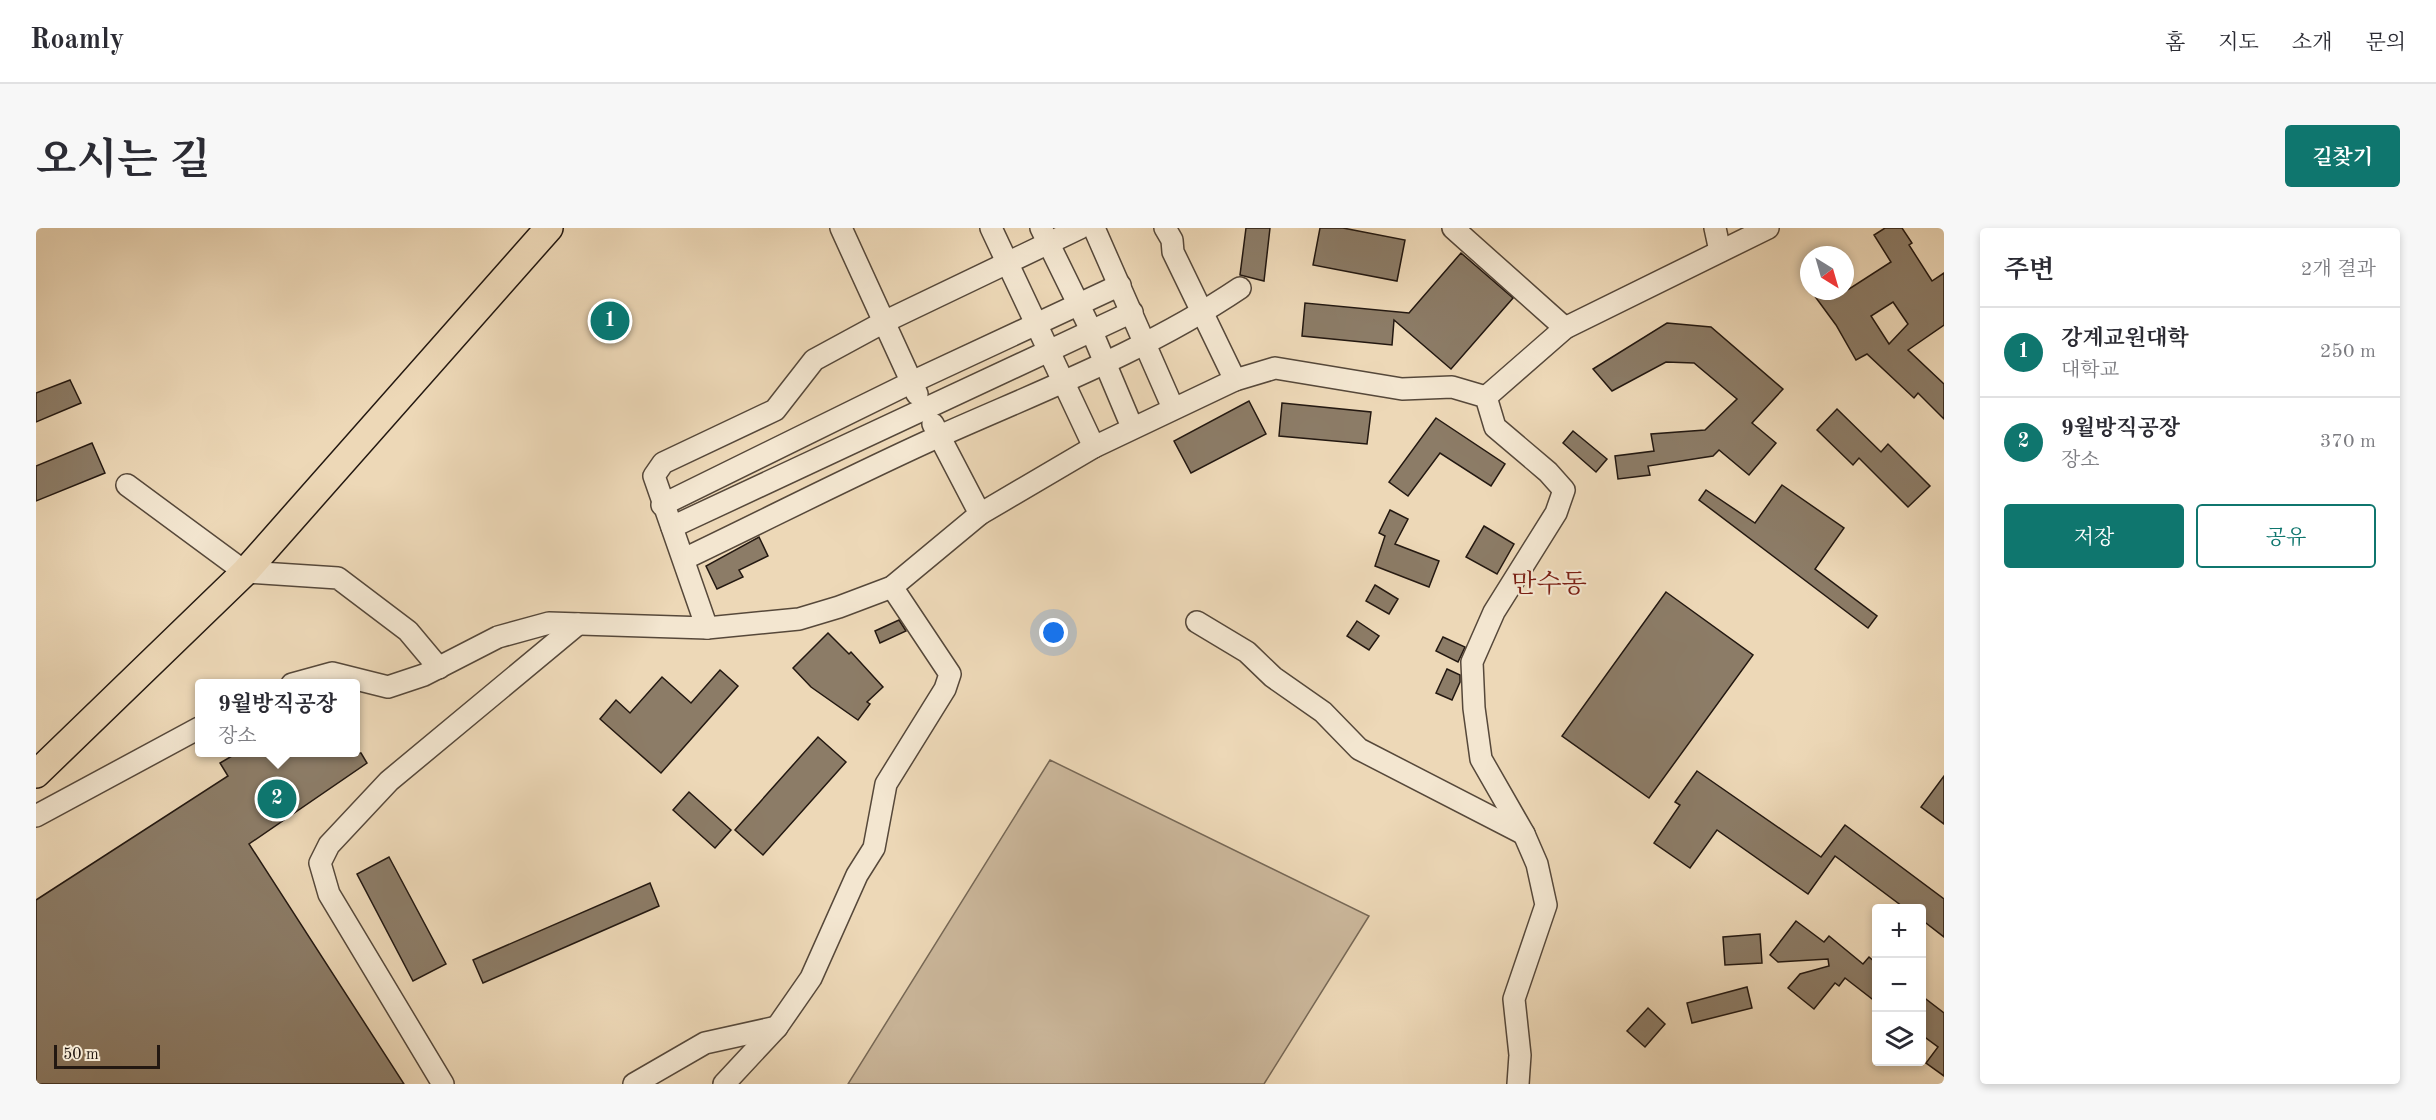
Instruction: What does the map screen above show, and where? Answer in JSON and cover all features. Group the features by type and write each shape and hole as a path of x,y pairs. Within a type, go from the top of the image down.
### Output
{"main road":[{"path":"36,774 245,572 549,228"}],"street":[{"path":"841,228 924,408 980,514"},
{"path":"991,228 1061,382 1094,447"},
{"path":"707,628 684,559 662,505 654,476 663,463 775,410 814,360 884,322 1007,262 1045,235 1080,228"},
{"path":"1094,228 1173,408"},
{"path":"1165,228 1172,240 1173,252 1235,380"},
{"path":"1453,228 1564,328"},
{"path":"1715,228 1720,251"},
{"path":"1486,397 1564,328 1768,228"},
{"path":"1045,235 1092,332 1132,427"},
{"path":"662,505 912,382 1120,285"},
{"path":"684,559 940,436 1145,344 1203,313 1240,288"},
{"path":"672,527 1132,312"},
{"path":"360,680 388,687 439,668 498,637 549,623 707,628 799,619 839,607 892,587 980,514 1094,447 1235,380 1275,368 1402,389 1452,387 1486,397"},
{"path":"1486,397 1495,427 1548,472 1564,490 1556,513 1494,612 1472,662 1474,708 1481,759 1524,834 1537,864 1546,905 1514,999 1520,1055 1518,1084"},
{"path":"127,485 245,572 338,578 408,631 439,668"},
{"path":"724,1084 777,1027 811,978 857,875 874,848 886,784 945,689 950,674 892,587"},
{"path":"1197,622 1246,652 1273,677 1323,712 1359,750 1524,834"},
{"path":"443,1084 329,894 321,863 329,845 389,781 578,624"},
{"path":"310,679 332,673 356,679"},
{"path":"36,816 195,730"},
{"path":"634,1084 705,1043 777,1027"}],"shaded area":[{"path":"1050,760 1369,916 1264,1084 848,1084"}],"building":[{"path":"1246,228 1270,228 1264,281 1240,275"},
{"path":"1320,228 1343,228 1405,240 1397,281 1313,265"},
{"path":"1885,228 1902,228 1912,243 1909,245 1932,281 1944,273 1944,325 1908,350 1944,384 1944,419 1918,393 1914,398 1867,354 1856,360 1836,325 1818,300 1854,300 1854,286 1891,262 1874,235","holes":["1893,302 1908,324 1889,344 1871,316"]},
{"path":"1461,253 1513,298 1451,369 1394,320 1392,345 1302,336 1305,303 1409,313"},
{"path":"1667,323 1711,327 1783,389 1752,423 1776,443 1749,475 1719,450 1713,456 1648,466 1650,475 1618,479 1615,456 1654,451 1651,434 1705,430 1737,399 1694,363 1666,362 1612,391 1593,369"},
{"path":"70,380 81,403 36,422 36,393"},
{"path":"1249,401 1266,434 1191,473 1174,441"},
{"path":"1282,403 1371,412 1367,444 1279,436"},
{"path":"1837,409 1881,452 1888,444 1930,486 1908,507 1859,458 1853,465 1817,430"},
{"path":"1436,418 1505,464 1491,486 1440,453 1408,496 1389,482"},
{"path":"1573,431 1607,459 1596,472 1563,443"},
{"path":"92,443 105,473 36,501 36,466"},
{"path":"1782,485 1844,528 1815,569 1877,616 1868,628 1699,500 1706,490 1755,523"},
{"path":"1390,510 1408,519 1395,544 1439,561 1429,587 1375,566 1385,536 1379,533"},
{"path":"1484,526 1514,544 1497,574 1466,557"},
{"path":"759,537 768,556 739,570 743,577 717,589 706,566"},
{"path":"1375,585 1398,599 1389,614 1366,601"},
{"path":"1666,592 1753,655 1649,798 1562,736"},
{"path":"899,620 906,631 880,643 875,631"},
{"path":"1357,621 1379,636 1369,650 1347,636"},
{"path":"828,633 849,654 851,652 883,687 867,702 870,704 858,720 811,687 793,668"},
{"path":"1443,637 1465,647 1458,662 1436,651"},
{"path":"1447,669 1460,675 1460,682 1452,700 1436,693"},
{"path":"720,670 738,686 661,773 600,719 616,700 630,713 662,677 691,703"},
{"path":"818,737 846,762 763,855 735,830"},
{"path":"361,753 367,763 249,844 404,1084 36,1084 36,900 228,776 220,763 230,757 360,757"},
{"path":"1697,771 1821,857 1845,825 1944,899 1944,937 1926,923 1926,904 1899,904 1835,856 1808,894 1717,830 1690,868 1654,843 1680,805 1675,802"},
{"path":"1944,776 1944,824 1921,807"},
{"path":"689,792 731,830 715,848 673,810"},
{"path":"389,857 446,964 413,981 357,874"},
{"path":"650,883 659,906 483,983 473,960"},
{"path":"1796,921 1824,942 1829,936 1863,964 1869,957 1872,960 1872,999 1845,978 1839,986 1835,983 1814,1009 1788,988 1800,974 1829,966 1828,959 1778,962 1770,955"},
{"path":"1760,934 1762,963 1725,965 1723,937"},
{"path":"1747,987 1752,1008 1692,1023 1687,1003"},
{"path":"1926,999 1944,1013 1944,1076 1926,1063 1938,1047 1926,1038"},
{"path":"1648,1008 1665,1024 1645,1047 1627,1031"}],"place":[{"name":"강계교원대학","path":"610,321"},
{"name":"9월방직공장","path":"277,799"}],"district":[{"name":"만수동","path":"1549,585"}]}
